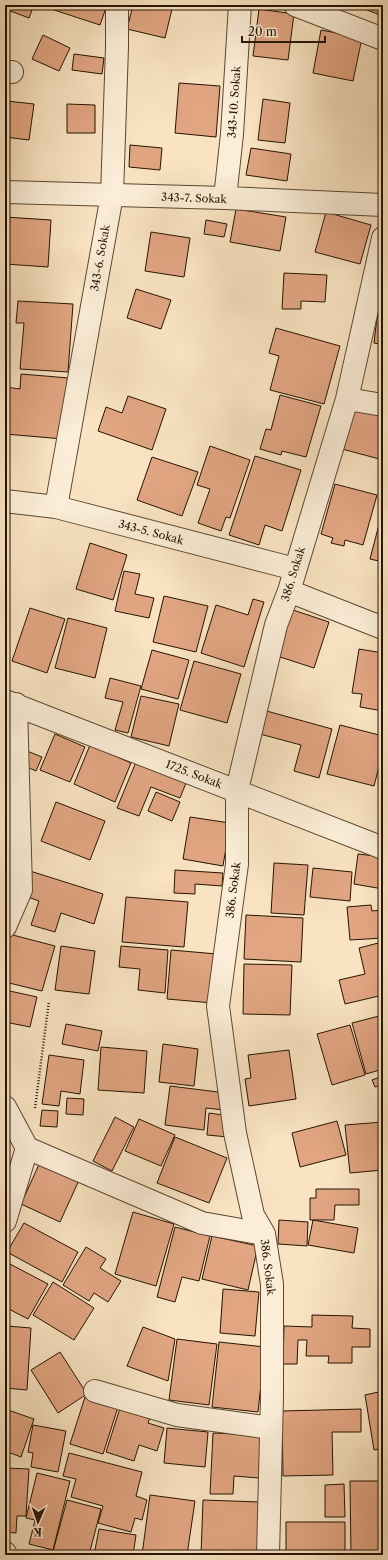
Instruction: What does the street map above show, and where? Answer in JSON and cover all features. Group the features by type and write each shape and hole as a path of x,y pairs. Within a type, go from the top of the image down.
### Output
{"street":[{"name":"343-6. Sokak","path":"56,507 112,195 117,5"},
{"name":"343-10. Sokak","path":"225,198 232,134 240,5"},
{"path":"295,5 383,39"},
{"name":"343-7. Sokak","path":"5,192 225,198 383,205"},
{"name":"386. Sokak","path":"268,1555 272,1397 272,1284 264,1234 253,1215 235,1133 218,1006 238,864 237,790 276,625 289,590 347,399 383,239"},
{"path":"347,399 383,405"},
{"name":"343-5. Sokak","path":"5,501 56,507 295,569"},
{"path":"289,590 383,628"},
{"path":"5,927 21,890 11,702"},
{"name":"1725. Sokak","path":"11,702 383,848"},
{"path":"5,1107 27,1148 202,1223 264,1234"},
{"path":"5,1222 27,1148"},
{"path":"95,1391 177,1415 271,1428"}],"path":[{"path":"34,1109 49,1001"}],"building":[{"path":"5,5 34,5 29,18 5,9"},
{"path":"46,5 107,5 100,25 45,7"},
{"path":"133,5 173,5 165,38 127,29"},
{"path":"368,5 383,5 383,16 367,10"},
{"path":"259,9 294,14 288,60 253,56"},
{"path":"321,30 362,38 353,81 313,73"},
{"path":"43,35 70,48 59,71 32,59"},
{"path":"74,54 104,58 102,74 72,70"},
{"path":"179,83 220,86 216,137 175,133"},
{"path":"263,99 290,103 285,143 258,140"},
{"path":"7,101 34,104 29,140 5,137"},
{"path":"67,104 95,105 95,133 67,133"},
{"path":"130,145 162,148 160,170 129,167"},
{"path":"251,148 291,154 287,181 246,175"},
{"path":"236,209 286,217 280,251 230,242"},
{"path":"326,212 371,225 360,264 315,252"},
{"path":"5,217 51,220 48,267 5,264"},
{"path":"206,220 227,224 224,237 204,234"},
{"path":"151,232 190,238 184,277 145,271"},
{"path":"284,273 327,275 325,302 301,301 301,309 282,309"},
{"path":"136,289 171,300 161,329 127,318"},
{"path":"18,301 73,304 68,372 20,369 24,323 16,323"},
{"path":"378,309 383,310 383,345 374,343"},
{"path":"276,328 340,346 324,404 270,390 279,356 269,353"},
{"path":"21,374 69,378 63,439 5,434 5,387 20,389"},
{"path":"280,395 321,406 306,457 282,451 281,455 260,449 266,429 271,430"},
{"path":"128,396 166,409 152,450 98,431 106,407 122,413"},
{"path":"353,407 383,415 383,460 342,449"},
{"path":"210,446 250,460 230,518 226,517 221,531 198,523 210,489 197,485"},
{"path":"255,456 301,470 282,531 265,525 259,545 229,535"},
{"path":"152,457 198,472 182,516 137,500"},
{"path":"335,484 377,495 363,545 345,540 344,546 331,543 333,538 321,534"},
{"path":"383,509 383,562 370,559"},
{"path":"90,543 127,555 113,600 76,589"},
{"path":"124,571 140,574 135,594 154,598 149,618 115,611"},
{"path":"164,596 208,606 196,652 153,642"},
{"path":"253,599 264,602 244,667 201,653 216,605 248,615"},
{"path":"30,608 65,619 47,673 12,661"},
{"path":"293,610 329,622 314,668 277,656"},
{"path":"68,618 107,628 95,678 55,668"},
{"path":"359,649 383,653 383,711 360,707 362,694 352,693"},
{"path":"152,650 189,660 178,699 141,689"},
{"path":"194,661 241,674 227,723 180,710"},
{"path":"110,678 141,686 128,733 115,730 123,702 105,698"},
{"path":"141,696 179,704 169,746 131,737"},
{"path":"263,710 332,729 319,778 294,771 301,745 256,733"},
{"path":"340,725 383,736 383,751 374,786 327,774"},
{"path":"55,734 85,747 70,782 40,770"},
{"path":"90,745 131,763 115,802 74,784"},
{"path":"5,750 9,750 8,775 5,774"},
{"path":"27,751 42,757 36,771 22,765"},
{"path":"136,762 186,783 180,798 151,787 139,816 117,808"},
{"path":"383,778 383,815 379,815"},
{"path":"156,792 180,802 172,821 148,811"},
{"path":"56,802 105,821 90,860 41,841"},
{"path":"190,817 230,823 223,866 183,859"},
{"path":"358,854 383,857 383,889 354,884"},
{"path":"5,860 17,861 15,886 5,885"},
{"path":"274,863 308,865 304,915 271,913"},
{"path":"313,868 352,872 350,901 310,897"},
{"path":"175,870 223,873 222,886 195,884 195,894 174,893"},
{"path":"30,871 103,894 94,924 61,913 55,932 31,925 39,901 22,895"},
{"path":"5,891 12,892 5,907"},
{"path":"126,897 188,902 184,947 122,942"},
{"path":"371,905 372,911 383,910 383,938 350,940 347,907"},
{"path":"246,915 303,918 301,962 244,959"},
{"path":"5,933 55,946 42,991 5,982"},
{"path":"382,942 383,995 345,1004 339,980 365,974 359,948"},
{"path":"61,946 95,951 89,994 55,990"},
{"path":"121,946 168,950 165,993 138,990 140,969 119,967"},
{"path":"171,950 217,954 213,1003 167,999"},
{"path":"244,964 292,965 290,1015 243,1014"},
{"path":"5,990 37,997 30,1027 5,1022"},
{"path":"383,1015 383,1069 366,1074 352,1023"},
{"path":"66,1024 102,1031 98,1051 62,1044"},
{"path":"350,1025 365,1075 332,1085 317,1034"},
{"path":"163,1044 198,1049 194,1086 159,1082"},
{"path":"101,1047 147,1051 144,1093 98,1090"},
{"path":"289,1050 296,1099 249,1106 245,1079 251,1078 248,1055"},
{"path":"49,1055 84,1060 80,1094 61,1091 59,1106 42,1104"},
{"path":"383,1076 383,1085 375,1087 372,1080"},
{"path":"170,1086 226,1093 224,1110 206,1108 204,1130 165,1125"},
{"path":"67,1098 84,1099 83,1115 66,1114"},
{"path":"42,1110 58,1111 57,1127 40,1126"},
{"path":"209,1113 230,1116 228,1137 207,1135"},
{"path":"115,1117 134,1127 112,1171 93,1161"},
{"path":"139,1119 175,1135 161,1166 125,1151"},
{"path":"337,1121 346,1155 300,1167 292,1133"},
{"path":"383,1122 383,1170 350,1173 345,1125"},
{"path":"175,1137 227,1158 209,1203 157,1183"},
{"path":"41,1160 80,1178 60,1222 21,1204"},
{"path":"316,1189 359,1189 359,1205 335,1205 334,1220 310,1220 310,1198 316,1198"},
{"path":"133,1212 174,1224 156,1286 115,1274"},
{"path":"279,1220 308,1222 307,1246 278,1244"},
{"path":"313,1220 358,1228 354,1253 308,1245"},
{"path":"24,1223 78,1252 62,1282 7,1252"},
{"path":"175,1227 210,1236 199,1281 182,1277 175,1302 157,1297"},
{"path":"212,1236 258,1246 248,1290 202,1279"},
{"path":"86,1247 106,1259 100,1268 121,1281 108,1302 94,1293 89,1301 63,1285"},
{"path":"8,1263 48,1284 28,1319 5,1307 5,1269"},
{"path":"53,1282 94,1308 74,1340 33,1315"},
{"path":"223,1289 259,1292 255,1336 220,1333"},
{"path":"312,1315 353,1316 352,1328 370,1329 370,1347 352,1347 352,1363 328,1363 329,1356 306,1356 307,1340 298,1340 297,1364 283,1364 284,1326 312,1327"},
{"path":"7,1326 31,1328 27,1390 5,1388 5,1334"},
{"path":"143,1327 175,1339 168,1381 127,1366"},
{"path":"177,1339 217,1344 209,1405 169,1400"},
{"path":"219,1342 265,1347 258,1412 212,1407"},
{"path":"60,1352 87,1394 58,1413 31,1370"},
{"path":"383,1391 383,1448 374,1450 365,1395"},
{"path":"85,1397 118,1407 103,1454 70,1444"},
{"path":"121,1405 151,1415 148,1423 164,1428 157,1451 139,1445 134,1461 106,1452"},
{"path":"5,1409 34,1419 21,1457 5,1451"},
{"path":"361,1409 361,1432 332,1432 333,1475 283,1476 282,1411"},
{"path":"33,1425 66,1431 58,1472 31,1467 33,1453 28,1452"},
{"path":"167,1428 208,1432 205,1467 164,1463"},
{"path":"213,1433 260,1435 259,1478 234,1476 233,1494 210,1494"},
{"path":"69,1453 142,1472 136,1496 147,1500 142,1520 135,1518 131,1532 98,1523 103,1506 71,1497 76,1479 63,1476"},
{"path":"5,1468 29,1469 26,1516 17,1516 16,1533 5,1532"},
{"path":"37,1473 70,1481 53,1550 29,1544 35,1520 26,1518"},
{"path":"350,1481 383,1481 383,1555 351,1555"},
{"path":"344,1484 345,1517 325,1517 325,1485"},
{"path":"150,1495 195,1501 187,1555 142,1555"},
{"path":"67,1500 101,1509 89,1555 52,1555"},
{"path":"203,1500 260,1502 258,1555 201,1555"},
{"path":"286,1522 345,1522 345,1555 286,1555"},
{"path":"99,1529 136,1535 133,1555 94,1555"}]}
